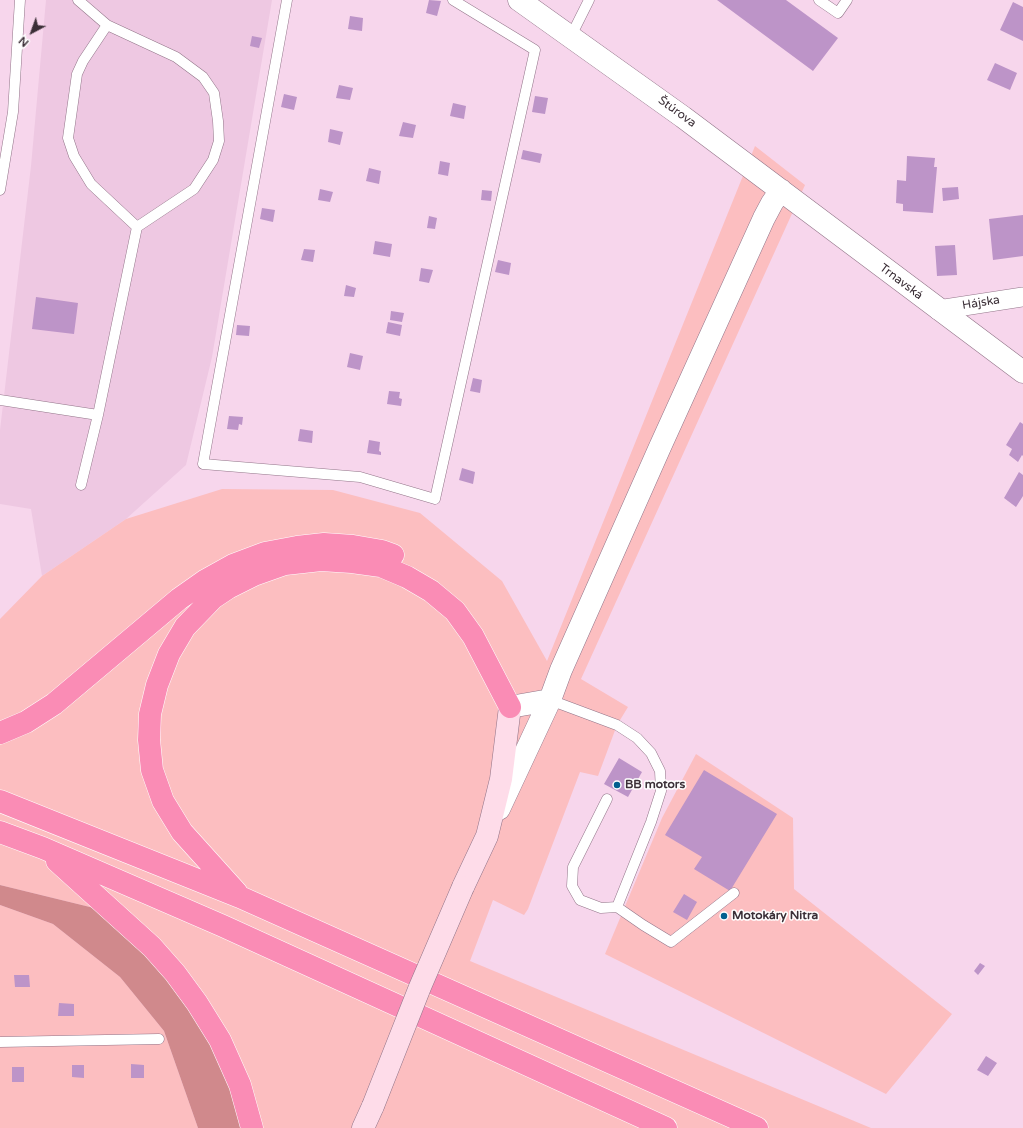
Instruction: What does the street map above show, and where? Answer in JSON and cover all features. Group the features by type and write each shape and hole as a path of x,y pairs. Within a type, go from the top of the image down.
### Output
{"highway":[{"path":"0,733 26,722 54,704 161,613 206,580 233,565 265,553 324,544 353,546 382,551 413,563 432,575 464,600 485,630 503,665 510,708"},
{"path":"240,897 182,832 163,801 152,770 149,740 150,714 157,685 169,654 185,628 213,598 228,588 254,575 285,564 321,560 381,566 407,577 431,591 455,611 473,636 510,708"},
{"path":"0,801 240,897 757,1128"},
{"path":"0,832 43,848 223,926 666,1128"},
{"path":"43,848 130,926 176,973 198,1003 220,1040 240,1085 252,1128"}],"main road":[{"path":"363,1128 420,987 487,836 501,779 510,708"}],"street":[{"name":"Štúrova","path":"519,0 683,117 781,190"},
{"name":"Trnavská","path":"781,190 938,310 1023,372"},
{"path":"487,836 550,700 561,670 663,440 764,218 781,190"},
{"name":"Hájska","path":"938,310 1023,297"},
{"path":"510,708 550,700"}],"lane":[{"path":"0,184 13,112 20,0"},
{"path":"78,0 107,25 176,57 203,77 214,93 219,142 213,160 194,189 137,227 98,415 81,485"},
{"path":"288,0 203,464 360,477 435,499 535,50 453,0"},
{"path":"571,36 589,0"},
{"path":"819,0 838,13 847,0"},
{"path":"107,25 83,61 77,74 68,138 74,156 91,184 137,227"},
{"path":"0,400 98,415"},
{"path":"550,700 617,725 637,738 651,753 660,771 661,791 651,822 617,907"},
{"path":"607,799 573,867 572,886 580,900 601,908 617,907 671,942 734,893"},
{"path":"0,1042 159,1039"}],"shaded area":[{"path":"46,0 272,0 212,357 186,465 126,519 42,576 31,509 0,504 0,430 31,166"},
{"path":"755,146 805,185 581,679 628,707 617,725 598,776 580,772 528,909 524,915 493,900 470,961 871,1128 243,1128 94,908 0,885 0,619 42,576 126,519 222,489 333,490 420,513 502,581 547,661"},
{"name":"Motokáry Nitra","path":"696,754 793,818 794,889 952,1014 886,1094 605,954 662,818"},
{"path":"0,885 94,908 155,962 212,1040 243,1122 243,1128 198,1128 164,1031 120,977 53,924 0,905"},
{"path":"0,905 53,924 120,977 164,1031 198,1128 0,1128"}],"building":[{"path":"429,0 441,1 437,16 426,13"},
{"path":"717,0 786,0 838,38 813,71"},
{"path":"1013,2 1023,7 1023,41 1000,30"},
{"path":"350,16 363,18 362,31 348,29"},
{"path":"252,36 262,38 259,48 250,46"},
{"path":"995,63 1017,73 1010,90 987,80"},
{"path":"339,85 353,88 350,100 336,98"},
{"path":"284,94 297,97 294,110 281,107"},
{"path":"535,96 548,98 545,114 532,112"},
{"path":"453,103 466,106 464,119 450,116"},
{"path":"403,122 416,125 413,138 399,136"},
{"path":"330,129 343,132 340,145 328,142"},
{"path":"523,150 542,154 540,163 521,159"},
{"path":"907,156 935,158 934,167 937,167 933,213 903,211 903,204 896,203 897,180 906,181"},
{"path":"440,161 450,163 448,176 438,174"},
{"path":"369,168 381,171 379,184 366,181"},
{"path":"958,187 959,199 943,201 942,188"},
{"path":"320,189 333,192 330,202 318,200"},
{"path":"482,190 492,191 491,201 481,200"},
{"path":"262,208 275,210 273,222 260,219"},
{"path":"1023,215 1023,256 993,260 989,219"},
{"path":"429,216 437,218 435,229 427,228"},
{"path":"375,241 392,244 390,257 373,254"},
{"path":"955,245 957,275 937,276 935,246"},
{"path":"304,249 315,250 313,262 301,260"},
{"path":"498,260 511,263 509,275 495,272"},
{"path":"421,268 433,270 429,283 419,281"},
{"path":"346,285 356,288 354,297 344,296"},
{"path":"36,297 78,303 74,334 32,329"},
{"path":"391,311 404,313 402,322 390,320"},
{"path":"388,322 402,325 400,336 386,333"},
{"path":"237,325 250,326 249,336 236,335"},
{"path":"350,353 363,356 360,370 347,367"},
{"path":"473,378 482,380 480,393 470,391"},
{"path":"389,391 400,392 399,398 402,399 401,406 387,404"},
{"path":"229,416 243,417 242,425 239,424 238,430 227,429"},
{"path":"1020,422 1023,424 1023,456 1022,455 1018,462 1009,455 1012,449 1006,445"},
{"path":"300,429 313,431 312,443 298,441"},
{"path":"369,440 380,442 379,451 381,452 381,455 367,453"},
{"path":"462,468 475,472 473,484 459,480"},
{"path":"1019,472 1023,475 1023,496 1016,507 1004,498"},
{"path":"619,758 642,772 628,797 604,784"},
{"path":"704,770 777,814 730,891 694,869 702,857 665,835"},
{"path":"684,894 697,902 687,920 673,912"},
{"path":"980,963 985,966 978,975 974,971"},
{"path":"14,975 29,975 30,987 15,987"},
{"path":"59,1003 74,1004 74,1016 58,1016"},
{"path":"986,1056 997,1063 988,1076 977,1070"},
{"path":"131,1064 144,1065 144,1078 131,1078"},
{"path":"72,1065 84,1065 84,1078 72,1077"},
{"path":"12,1067 24,1067 24,1082 12,1082"}],"place":[{"name":"BB motors","path":"617,785"},
{"name":"Motokáry Nitra","path":"724,916"}]}
